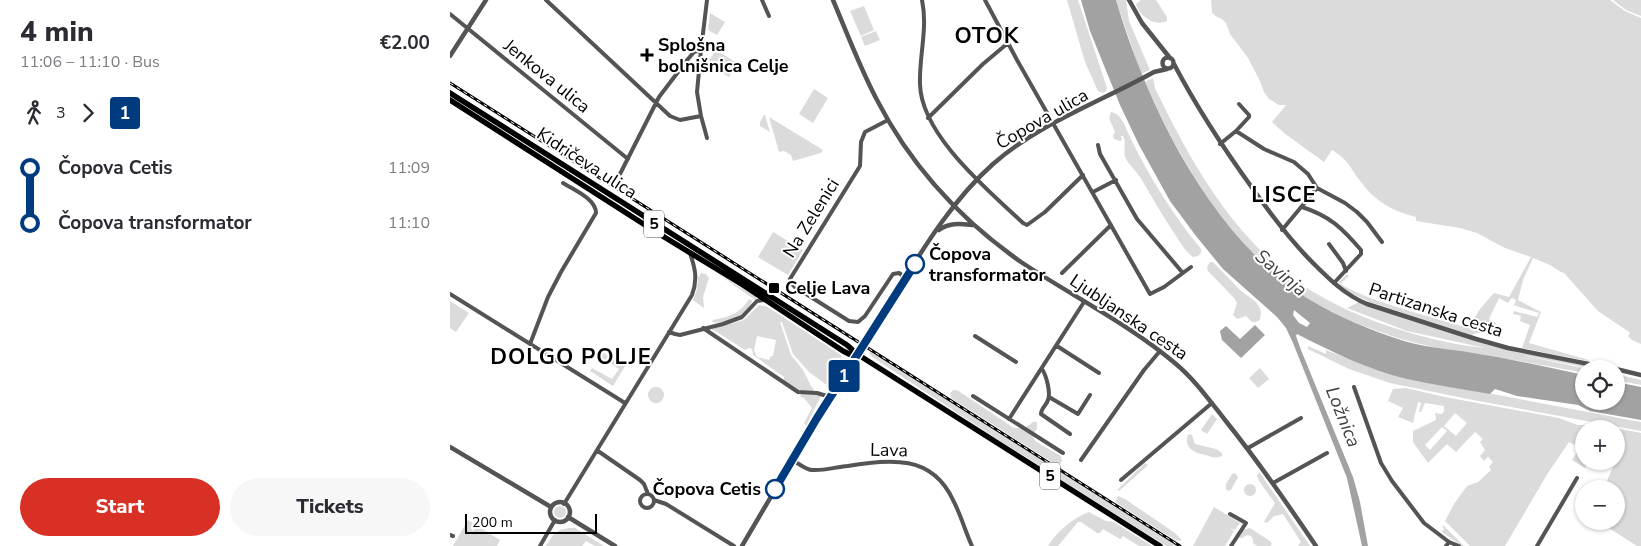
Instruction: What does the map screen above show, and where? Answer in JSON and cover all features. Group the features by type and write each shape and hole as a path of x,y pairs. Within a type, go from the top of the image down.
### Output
{"main road":[{"name":"Kidričeva ulica","path":"450,93 659,227 769,294 847,345 857,354"},
{"name":"Kidričeva ulica","path":"450,100 743,285 843,352 850,355 857,354"},
{"name":"5","path":"857,354 1160,546"}],"street":[{"path":"450,56 486,0"},
{"path":"546,0 674,118 685,120 702,116"},
{"path":"707,0 697,92 707,138"},
{"path":"762,0 769,16"},
{"name":"Ljubljanska cesta","path":"833,0 864,74 888,120 918,165 953,206 997,245 1160,351 1188,376 1248,448 1316,546"},
{"path":"922,0 924,18 920,86 921,100 935,130 974,178 1022,223 1027,225 1045,212 1083,175"},
{"path":"985,0 1150,294 1164,287 1191,267"},
{"path":"1129,0 1142,23 1170,58 1170,67"},
{"name":"Jenkova ulica","path":"450,14 466,29 628,159"},
{"path":"928,118 983,64 1008,43"},
{"path":"1161,47 1163,62 1170,67"},
{"path":"619,176 655,102 688,58 696,50 701,50"},
{"path":"1152,73 1170,58"},
{"name":"Čopova ulica","path":"742,546 857,354 934,234 974,178 1010,151 1054,124 1152,73 1170,67"},
{"name":"Partizanska cesta","path":"1170,67 1179,74 1220,144 1282,230 1300,251 1334,284 1356,300 1476,340 1575,361"},
{"path":"1220,144 1249,117 1239,104"},
{"name":"Na Zelenici","path":"888,120 865,132 861,142 860,166 790,279 795,287 849,320 858,322 865,316 893,274 899,273 906,278"},
{"path":"1236,131 1250,142 1294,162 1308,174 1317,188 1345,203 1357,212 1382,242"},
{"path":"1098,145 1100,154 1140,223 1182,272"},
{"path":"1093,192 1116,180"},
{"path":"530,344 548,298 561,272 596,213 593,203 563,183"},
{"path":"1282,230 1317,188"},
{"path":"1302,207 1315,211 1337,224 1361,250 1361,254 1334,284"},
{"path":"934,234 942,228 956,223 974,226"},
{"path":"1062,273 1111,225"},
{"path":"1329,244 1346,270"},
{"path":"564,504 692,295 695,286 695,270 690,253"},
{"path":"450,294 625,403"},
{"path":"669,332 680,334 723,324 742,317 757,301 764,300"},
{"path":"1009,419 1084,302"},
{"path":"705,327 798,392 817,393 830,397"},
{"path":"975,336 1016,362"},
{"path":"1056,346 1099,373"},
{"path":"1081,460 1144,370 1160,351"},
{"path":"1042,369 1049,397 1041,410 1041,414 1070,434"},
{"name":"Partizanska cesta","path":"1625,371 1641,375"},
{"path":"1354,387 1381,462 1392,480 1424,523 1450,542 1459,546"},
{"path":"1049,397 1078,414 1090,395"},
{"path":"972,396 1063,454"},
{"path":"1121,480 1212,403"},
{"path":"1248,448 1301,418"},
{"path":"450,447 551,507"},
{"path":"598,451 640,480 654,500 666,504 734,546"},
{"path":"1274,483 1327,453"},
{"name":"Lava","path":"792,460 812,470 893,461 914,463 937,478 947,490 953,499 972,546"},
{"path":"1536,546 1577,478"},
{"path":"648,494 644,495 640,500 643,506 651,507 654,500"},
{"path":"559,502 564,504 569,511 568,517 564,521 555,520 550,513 551,507 559,502"},
{"path":"1230,514 1246,523 1231,546"},
{"path":"568,517 615,546"},
{"path":"540,546 555,520"},
{"path":"1446,546 1450,542"}],"shaded area":[{"path":"1067,0 1078,0 1107,88 1103,93 1098,91 1085,62"},
{"path":"1081,0 1116,0 1144,79 1182,157 1205,194 1231,228 1259,259 1290,286 1321,307 1407,342 1575,373 1575,405 1517,396 1495,389 1490,394 1407,379 1365,366 1297,334 1301,350 1353,477 1360,502 1368,546 1362,546 1347,478 1286,328 1277,317 1223,269 1196,236 1170,201 1139,145 1120,105 1090,31","holes":["1294,310 1310,323 1307,327 1299,323 1293,315"]},
{"path":"1116,0 1126,0 1129,21 1150,70 1141,74"},
{"path":"1141,0 1156,0 1167,17 1167,21 1158,23 1140,13 1136,4"},
{"path":"1211,0 1610,0 1625,11 1641,18 1641,344 1632,340 1628,336 1629,332 1598,311 1564,273 1533,258 1523,280 1518,300 1541,312 1529,343 1589,360 1522,348 1530,325 1520,321 1521,316 1513,314 1514,311 1537,317 1539,313 1514,305 1516,300 1512,298 1508,303 1499,298 1489,319 1496,323 1493,331 1472,335 1370,302 1348,292 1338,284 1347,274 1349,276 1340,284 1354,291 1386,304 1468,328 1480,309 1494,293 1509,297 1531,257 1505,248 1477,233 1460,228 1416,221 1416,217 1392,209 1366,189 1346,161 1338,154 1332,150 1324,162 1284,133 1272,122 1286,105 1279,105 1269,99 1248,58 1230,34 1226,23 1212,13"},
{"path":"1613,0 1641,0 1641,16 1626,10"},
{"path":"864,6 874,30 861,36 850,11"},
{"path":"710,13 725,22 717,35 708,30"},
{"path":"876,31 880,40 865,46 861,37"},
{"path":"716,50 737,63 729,77 707,64"},
{"path":"1153,78 1155,88 1184,145 1238,226 1284,271 1310,290 1336,305 1363,317 1420,336 1459,345 1485,348 1407,331 1347,308 1359,302 1478,342 1575,363 1575,365 1516,354 1575,366 1575,371 1425,345 1398,338 1331,312 1311,301 1283,281 1257,258 1212,204 1175,144 1145,82"},
{"path":"814,89 828,98 813,123 799,114"},
{"path":"1111,112 1118,115 1123,121 1144,165 1201,249 1201,253 1198,256 1193,257 1184,248 1140,177 1127,161 1124,153 1125,141 1123,136 1121,136 1122,140 1120,141 1114,139 1113,135 1115,132 1109,118"},
{"path":"765,115 770,132 760,126"},
{"path":"769,117 823,150 821,153 793,161 791,155 784,151 779,152"},
{"path":"773,232 803,250 788,275 758,257"},
{"path":"1210,262 1213,262 1240,290 1256,302 1260,308 1260,320 1252,322 1246,316 1237,319 1233,315 1237,303 1208,271 1207,267"},
{"path":"701,273 706,274 709,278 703,297 704,308 693,300"},
{"path":"717,273 756,297 756,300 755,300"},
{"path":"749,299 752,300 751,305 736,318 724,322 712,322 738,311"},
{"path":"450,301 469,313 456,332 450,328"},
{"path":"759,305 766,306 841,355 843,362 828,386 809,372 793,354 782,322 780,322 791,355 803,370 814,392 821,396 806,426 804,423 812,408 800,396 802,393 784,382 784,377 753,355 752,349 745,350 712,329 744,320","holes":["757,336 776,340 773,356 769,360 757,357 754,350"]},
{"path":"1255,325 1265,335 1241,358 1222,340 1220,331 1226,326 1240,339"},
{"path":"1308,346 1326,354 1326,350 1377,370 1418,380 1641,422 1641,431 1625,428 1625,420 1581,420 1390,383 1349,369 1308,349"},
{"path":"871,351 1177,546 1166,546 991,435 872,357 869,353"},
{"path":"602,352 625,366 613,386 590,371 592,368 612,379 619,369 599,356"},
{"path":"1260,368 1269,379 1258,388 1249,378"},
{"path":"1625,376 1641,380 1641,385 1625,382"},
{"path":"1625,384 1641,387 1641,420 1588,410 1625,410"},
{"path":"656,387 664,395 656,403 648,395"},
{"path":"1406,388 1559,418 1575,424 1575,445 1569,442 1548,473 1505,546 1470,546 1445,521 1467,486 1478,482 1491,470 1489,467 1493,462 1488,457 1484,461 1480,456 1485,450 1480,442 1483,439 1475,432 1456,452 1447,444 1428,463 1413,442 1413,431 1436,420 1435,413 1442,414 1444,406 1425,403 1421,412 1419,412 1421,403 1418,402 1413,423 1398,417 1403,408 1388,401 1393,389","holes":["1455,413 1467,423 1456,436 1444,426","1442,427 1447,431 1430,450 1425,445"]},
{"path":"953,390 957,390 1014,428 1025,428 1033,422 1037,422 1037,428 1033,435 1035,441 1061,456 1062,461 1060,464 1055,464 951,398 950,393"},
{"path":"1212,414 1217,419 1207,434 1201,430"},
{"path":"1625,430 1641,433 1641,546 1637,546 1612,530 1625,530 1625,480 1607,480 1612,470 1625,470"},
{"path":"1190,434 1195,444 1216,449 1222,453 1222,456 1212,457 1191,449 1187,443 1188,435"},
{"path":"1145,463 1148,465 1119,491 1117,490"},
{"path":"1235,473 1238,477 1231,490 1228,491 1226,484 1232,474"},
{"path":"1258,473 1260,473 1310,546 1298,546 1301,542 1283,514 1274,516 1267,523 1264,522 1275,503 1259,481"},
{"path":"1252,484 1255,485 1255,495 1248,496 1245,495 1244,488 1245,485"},
{"path":"1118,496 1175,533 1181,541 1175,540 1115,502"},
{"path":"558,506 562,506 566,512 562,518 558,518 554,514 554,510"},
{"path":"1214,507 1240,523 1235,530 1230,528 1234,531 1225,546 1193,546"},
{"path":"1089,512 1106,521 1114,522 1152,546 1139,546 1123,536 1120,539 1103,529 1100,533 1097,533 1081,522 1078,522 1058,546 1048,546 1066,526"},
{"path":"468,520 500,540 497,546 453,546"},
{"path":"1443,525 1464,546 1442,532"},
{"path":"575,528 604,546 595,546 586,541 582,546 546,546 560,530"},
{"path":"1250,528 1272,544 1270,546 1257,546 1253,543 1251,536 1247,535 1239,538 1243,530"}],"railway":[{"path":"450,83 1180,546"}],"bus line":[{"name":"1","path":"775,489 817,418 915,264"}],"place":[{"name":"Splošna bolnišnica Celje","path":"647,55"},
{"name":"Čopova transformator","path":"915,264"},
{"name":"Celje Lava","path":"774,288"},
{"name":"Čopova Cetis","path":"775,489"}],"district":[{"name":"OTOK","path":"987,36"},
{"name":"LISCE","path":"1284,195"},
{"name":"DOLGO POLJE","path":"571,357"}],"water label":[{"name":"Savinja","path":"1281,273"},
{"name":"Ložnica","path":"1343,417"}]}
